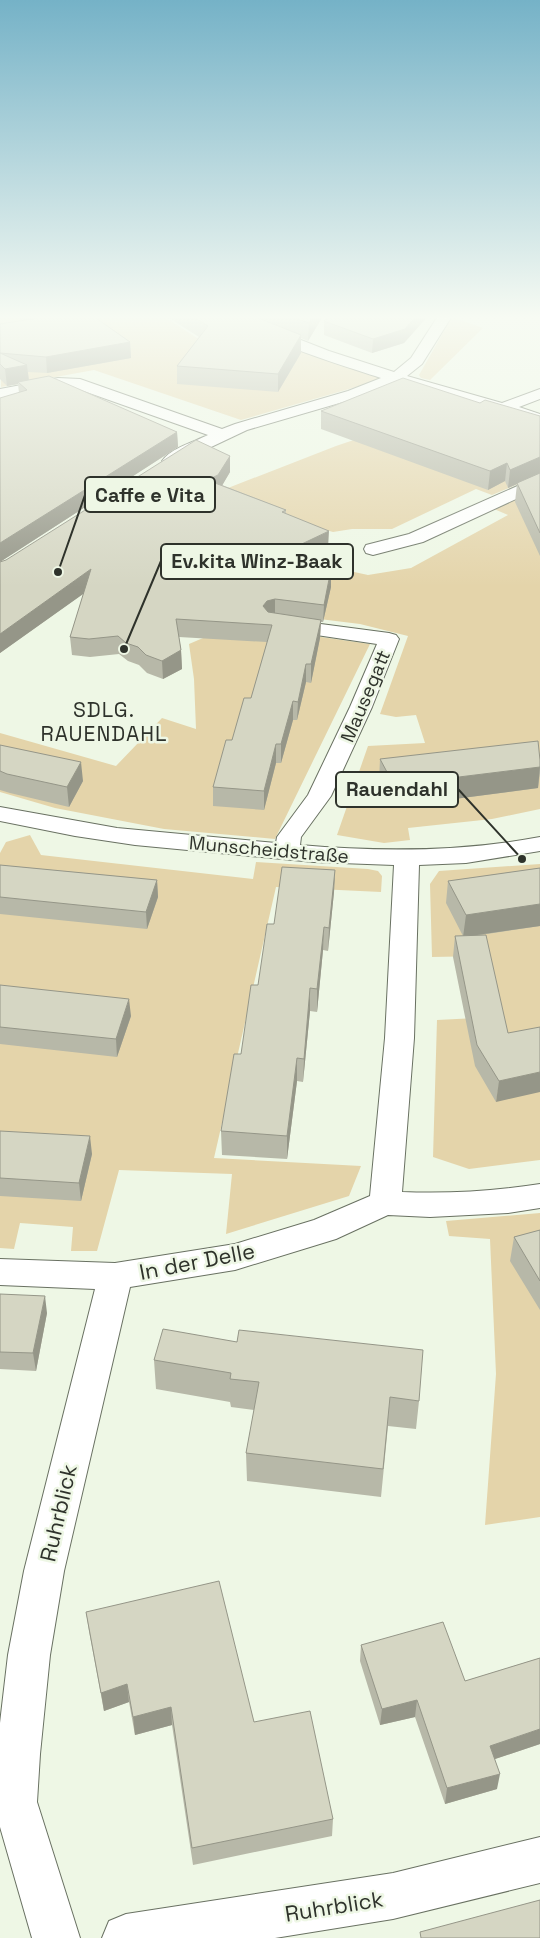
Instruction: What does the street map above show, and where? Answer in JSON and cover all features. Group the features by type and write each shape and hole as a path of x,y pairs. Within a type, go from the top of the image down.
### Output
{"street":[{"path":"146,406 222,435"},
{"path":"154,472 181,455 241,427 311,406"},
{"path":"499,406 540,419"},
{"path":"505,408 509,406"},
{"path":"374,549 416,538 540,481"},
{"name":"Mausegatt","path":"275,624 389,639 361,708 323,788 289,837 287,852"},
{"name":"Munscheidstraße","path":"2,816 102,834 287,852 407,857 488,853 540,844"},
{"path":"385,1203 399,1058 403,980 403,894 407,857"},
{"name":"In der Delle","path":"0,1272 115,1276 235,1257 324,1230 385,1203 430,1205 508,1201 540,1196"},
{"name":"Ruhrblick","path":"56,1938 15,1802 9,1756 44,1571 87,1391 104,1329 115,1276"},
{"name":"Ruhrblick","path":"126,1938 392,1896 540,1860"}],"shaded area":[{"path":"201,406 288,406 241,420"},
{"path":"340,406 432,406 530,479 492,495 476,489 392,529 352,529 333,532 305,524 228,488 336,446 410,421 332,418 321,413"},
{"path":"533,492 540,495 540,809 492,819 408,828 410,840 384,843 337,835 368,746 425,743 416,715 396,717 380,714 408,636 360,624 287,615 301,583 345,570 368,575 411,568 508,515 494,509"},
{"path":"286,632 370,644 275,839 164,829 55,808 0,792 0,733 116,766 162,718 196,729 194,679 189,644 203,638"},
{"path":"30,835 41,855 253,879 256,862 378,871 382,876 381,892 276,887 214,1158 361,1166 349,1196 226,1234 232,1174 119,1170 97,1251 71,1251 73,1227 20,1223 14,1249 0,1248 0,853 6,842"},
{"path":"540,864 540,1160 469,1169 433,1157 437,1020 496,1017 484,956 432,957 430,884 439,871"},
{"path":"540,1213 540,1517 485,1525 496,1374 490,1239 449,1236 446,1221"}],"building":[{"path":"0,406 119,406 177,432 0,543"},
{"path":"332,406 507,406 540,416 540,457 510,470 507,463 490,471 321,411"},
{"path":"196,440 230,456 218,475 207,480 286,510 282,512 329,531 243,572 331,569 324,605 275,599 267,601 263,606 268,612 321,620 311,664 306,664 298,702 293,701 281,744 276,744 264,791 213,787 226,740 232,740 244,698 251,698 272,625 176,619 181,650 162,661 146,655 138,647 126,643 118,636 89,639 70,637 91,569 0,634 0,562"},
{"path":"540,473 540,533 517,483"},
{"path":"538,741 540,767 394,785 380,759"},
{"path":"0,745 81,762 67,787 0,771"},
{"path":"0,865 157,880 146,912 0,897"},
{"path":"282,867 335,870 329,928 324,927 317,989 310,988 304,1059 297,1058 287,1136 221,1131 234,1054 241,1054 251,985 258,985 267,924 274,924"},
{"path":"540,868 540,904 466,915 448,881"},
{"path":"486,935 508,1033 540,1027 540,1072 499,1081 477,1045 455,936"},
{"path":"0,985 129,999 116,1039 0,1027"},
{"path":"0,1131 90,1136 79,1183 0,1178"},
{"path":"540,1230 540,1281 514,1237"},
{"path":"0,1294 45,1296 33,1353 0,1352"},
{"path":"163,1329 237,1342 239,1330 423,1350 419,1401 390,1397 383,1469 246,1453 259,1382 230,1379 231,1373 154,1360"},
{"path":"219,1581 254,1722 310,1711 333,1819 192,1848 171,1707 133,1717 127,1684 101,1693 86,1612"},
{"path":"443,1622 465,1681 540,1658 540,1729 490,1746 500,1774 447,1788 417,1700 382,1709 361,1645"},
{"path":"540,1900 540,1938 421,1938 420,1932"}],"place":[{"name":"Caffe e Vita","path":"58,572"},
{"name":"Ev.kita Winz-Baak","path":"124,649"},
{"name":"Rauendahl","path":"522,859"}],"district":[{"name":"SDLG. RAUENDAHL","path":"104,722"}]}
